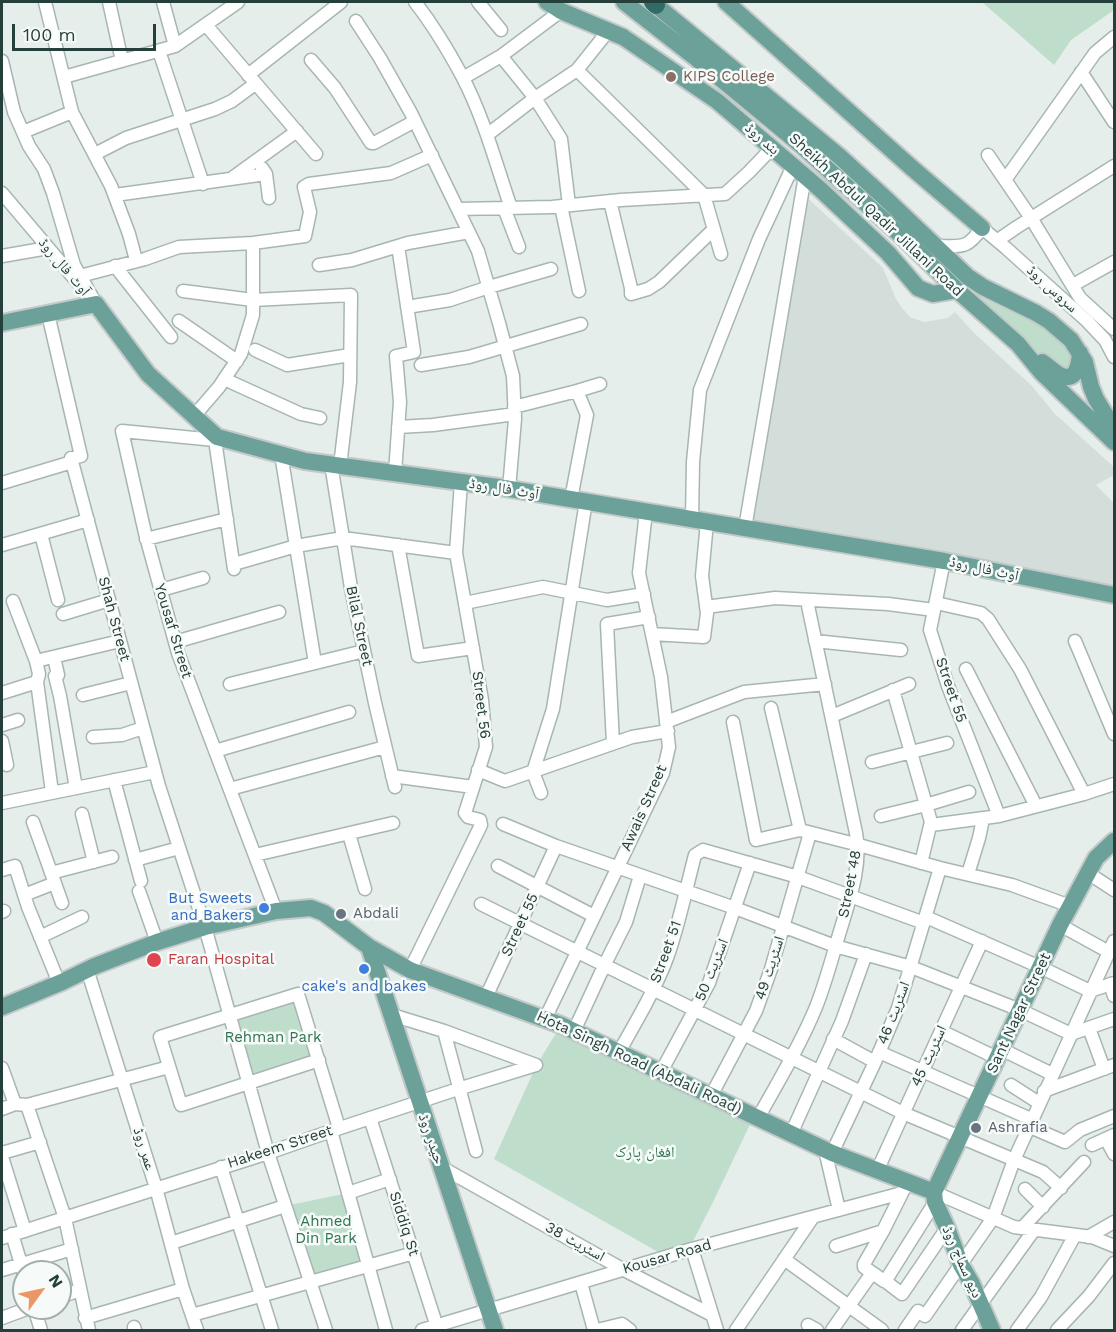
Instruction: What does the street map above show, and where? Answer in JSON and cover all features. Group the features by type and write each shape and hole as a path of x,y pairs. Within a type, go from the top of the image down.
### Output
{"main road":[{"name":"بند روڈ","path":"547,2 561,11 623,37 717,101 799,171 888,253 918,288 933,294 957,290"},
{"name":"Sheikh Abdul Qadir Jillani Road","path":"624,2 801,145 905,238 957,290 1018,344 1041,372 1114,442"},
{"path":"726,2 982,228"},
{"name":"Sheikh Abdul Qadir Jillani Road","path":"654,3 839,156 968,277 983,287 1036,313 1071,340 1085,362 1091,387 1113,421"},
{"path":"2,323 96,304"},
{"name":"آوٹ فال روڈ","path":"96,304 148,374 216,438 305,461 508,489 699,520 944,561 1114,595"},
{"path":"1018,344 1059,375 1074,374 1079,366 1080,353"},
{"name":"Sant Nagar Street","path":"934,1197 1060,925 1096,858 1114,841"},
{"name":"Hota Singh Road (Abdali Road)","path":"2,1006 157,942 205,927 276,911 311,908 324,913 369,947 410,970 574,1031 828,1152 877,1171 905,1188 934,1197"},
{"name":"حیدر روڈ","path":"369,947 495,1330"},
{"name":"دیو سماج روڈ","path":"934,1197 961,1265 992,1330"}],"street":[{"path":"45,2 72,111 115,195 136,261"},
{"path":"109,2 122,61"},
{"path":"163,2 175,46"},
{"path":"216,2 220,15"},
{"path":"64,77 175,46 238,2"},
{"path":"95,154 126,138 182,121 232,101 252,80 341,2"},
{"path":"415,2 432,25 463,78 487,135 519,247"},
{"path":"478,2 501,30"},
{"path":"463,78 501,56 561,11"},
{"path":"356,21 380,58 415,121 478,251 513,376 514,411 508,489"},
{"path":"206,25 316,154"},
{"path":"487,135 535,98 577,70 609,30"},
{"path":"1005,180 1095,52 1114,37"},
{"path":"159,51 203,184"},
{"path":"501,56 535,98 561,139 565,206 579,291"},
{"path":"311,60 335,88 371,143 415,121"},
{"path":"2,61 5,93 29,146 44,169 74,265 96,304"},
{"path":"577,70 704,195 722,254"},
{"path":"1082,72 1114,122"},
{"path":"23,132 72,111"},
{"path":"231,179 297,131"},
{"path":"459,209 565,206 725,194 772,148"},
{"path":"80,276 179,247 253,243 305,236 310,212 304,187 309,184 391,173 432,155"},
{"path":"988,155 1031,218 1080,298 1112,323"},
{"path":"258,160 266,174 269,198"},
{"path":"998,240 1114,166"},
{"path":"652,634 704,637 707,613 693,462 700,390 759,239 799,171"},
{"path":"745,528 799,171"},
{"path":"115,195 266,174"},
{"name":"آوٹ فال روڈ","path":"2,195 96,304"},
{"path":"610,201 632,294 648,289 659,282 714,229"},
{"path":"937,246 968,244 982,228"},
{"name":"سروس روڈ","path":"982,228 1093,328 1105,340 1114,357"},
{"path":"319,265 352,260 398,246 469,231"},
{"path":"194,416 241,354 253,315 253,243"},
{"path":"395,473 400,402 396,356 414,352 398,246"},
{"path":"2,255 48,248"},
{"path":"1073,285 1114,262"},
{"path":"115,266 171,337"},
{"path":"407,307 450,300 489,286 551,269"},
{"path":"183,291 253,300"},
{"name":"Bilal Street","path":"253,300 351,295 350,382 336,465 343,538 351,588 394,781 473,787"},
{"name":"Shah Street","path":"48,314 81,456 71,458 155,772 205,927 268,1153 326,1330"},
{"path":"179,321 237,361"},
{"path":"421,364 469,357 581,324"},
{"path":"255,350 286,365 350,355"},
{"path":"224,379 301,414 320,418"},
{"path":"398,427 433,425 514,411 600,384"},
{"path":"541,793 533,772 553,710 572,593 578,500 587,416 577,391"},
{"name":"Yousaf Street","path":"216,438 122,431 146,539 175,642 276,911"},
{"path":"216,438 234,567 296,546 343,538 456,553"},
{"path":"281,454 315,663"},
{"path":"2,483 72,462"},
{"name":"Street 56","path":"410,970 481,825 480,820 468,818 465,813 486,747 482,700 456,553 461,482"},
{"name":"Awais Street","path":"545,1019 663,773 669,747 660,677 639,573 646,512"},
{"path":"146,539 227,519"},
{"path":"2,545 88,520"},
{"path":"40,534 58,600"},
{"path":"398,546 418,656 473,648"},
{"name":"Street 55","path":"944,561 930,630 952,696 999,816"},
{"path":"160,590 203,578"},
{"path":"465,603 543,587 607,600 644,594"},
{"path":"706,608 775,598 935,606 981,613 988,619 1020,669 1084,794"},
{"path":"63,614 109,600"},
{"path":"13,601 39,674 37,682 52,792"},
{"name":"Street 48","path":"758,1118 800,1043 816,1005 850,897 858,857 858,845 807,601"},
{"path":"175,642 279,612"},
{"path":"612,743 607,624 649,617"},
{"path":"36,661 120,640"},
{"path":"815,641 901,650"},
{"path":"1075,641 1114,734"},
{"path":"230,684 364,651"},
{"path":"54,657 58,675 55,676 76,788"},
{"path":"966,669 1036,806"},
{"path":"2,693 37,682"},
{"path":"83,695 131,683"},
{"path":"478,770 505,781 667,726 744,692 825,684"},
{"path":"832,716 909,684"},
{"path":"893,690 931,825 921,863"},
{"path":"771,708 805,832"},
{"path":"215,751 349,712"},
{"path":"2,725 18,720"},
{"path":"733,722 756,840 805,832 1012,885 1070,906"},
{"path":"93,738 122,735 143,728"},
{"path":"2,741 6,765"},
{"path":"872,762 947,743"},
{"path":"230,789 386,747"},
{"path":"2,803 155,772"},
{"path":"114,780 140,886 157,942"},
{"path":"931,825 999,816 1114,784"},
{"path":"880,816 969,792"},
{"path":"82,814 94,862"},
{"path":"968,874 980,838 982,819"},
{"path":"33,822 62,903"},
{"path":"255,855 393,823"},
{"path":"503,824 556,846 735,908 835,946 911,967 1020,1010 1071,1034 1114,1019"},
{"name":"اسٹریٹ 49","path":"711,1096 756,1011 798,878 805,832"},
{"path":"349,834 364,889"},
{"name":"Street 55","path":"486,997 556,846"},
{"path":"135,860 179,848"},
{"name":"Street 51","path":"619,1052 666,958 695,855 703,850 750,864"},
{"path":"24,895 53,878 112,857"},
{"path":"750,864 925,920 982,941 1090,992 1113,988"},
{"name":"اسٹریٹ 50","path":"661,1072 710,983 750,864"},
{"path":"2,870 15,866 59,983"},
{"path":"498,866 594,916"},
{"name":"اسٹریٹ 46","path":"828,1152 861,1092 898,1008 940,868"},
{"path":"1088,873 1114,890"},
{"path":"574,1031 626,922 640,876"},
{"path":"481,904 903,1113 1043,1172 1061,1188"},
{"path":"40,937 82,917"},
{"path":"905,1330 918,1311 925,1316 993,1218 1014,1160 1041,1097 1113,948 1060,925"},
{"name":"اسٹریٹ 45","path":"877,1171 982,941"},
{"path":"791,1134 842,1020 866,954"},
{"name":"عمر روڈ","path":"87,969 156,1188 183,1289 197,1330"},
{"path":"319,1060 181,1105 160,1036 298,993 319,1060 348,1193 386,1330"},
{"path":"392,1015 444,1031 476,1151"},
{"path":"1011,1085 1041,1097 1109,1067 1089,1028"},
{"name":"Hakeem Street","path":"7,1236 536,1065 444,1031"},
{"path":"941,1031 1052,1074"},
{"path":"833,1039 877,1057 922,1070 980,1095 1065,1142 1080,1130 1114,1116"},
{"path":"2,1109 169,1067"},
{"path":"2,1068 40,1142 65,1218 87,1324 183,1289"},
{"name":"Siddiq St","path":"370,1118 438,1328"},
{"path":"1092,1145 1110,1137 1114,1154"},
{"path":"25,1231 2,1155 40,1142"},
{"path":"828,1152 839,1210"},
{"path":"962,1330 1042,1207 1084,1162"},
{"path":"221,1167 272,1330"},
{"name":"اسٹریٹ 38","path":"441,1167 624,1270 712,1315"},
{"path":"348,1193 390,1179"},
{"path":"905,1188 864,1267 902,1294 947,1228"},
{"name":"Kousar Road","path":"422,1330 438,1328 489,1310 692,1250 839,1210 905,1188"},
{"path":"1025,1189 1042,1207"},
{"path":"885,1281 934,1197"},
{"name":"Hota Singh Road (Abdali Road)","path":"934,1197 1014,1227 1081,1236 1114,1246"},
{"path":"171,1243 285,1206"},
{"path":"736,1330 813,1217"},
{"path":"1021,1329 1081,1236 1114,1222"},
{"path":"836,1246 884,1231"},
{"path":"7,1236 18,1260"},
{"path":"44,1260 72,1249"},
{"path":"692,1250 717,1330"},
{"path":"192,1315 414,1253"},
{"path":"784,1259 882,1330"},
{"path":"1057,1330 1089,1296 1114,1263"},
{"path":"832,1330 872,1272"},
{"path":"580,1283 596,1330 622,1324 630,1330"},
{"path":"72,1293 80,1290"}],"shaded area":[{"path":"802,193 883,268 896,299 910,317 924,322 948,318 955,312 974,333 1031,385 1055,414 1114,467 1114,475 1096,485 1114,503 1114,594 745,528"}],"green space":[{"path":"982,2 1114,2 1114,10 1071,40 1054,65"},
{"path":"948,272 980,297 1041,326 1064,343 1073,361 1071,369 1065,371 1055,366"},
{"name":"Rehman Park","path":"298,994 319,1060 248,1084 229,1015"},
{"name":"افغان پارک","path":"561,1025 754,1116 688,1251 667,1257 494,1159 536,1066"},
{"name":"Ahmed Din Park","path":"348,1193 368,1265 309,1282 285,1206"}],"place":[{"name":"KIPS College","path":"671,77"},
{"name":"But Sweets and Bakers","path":"264,908"},
{"name":"Abdali","path":"341,914"},
{"name":"Faran Hospital","path":"154,960"},
{"name":"cake's and bakes","path":"364,969"},
{"name":"Ashrafia","path":"976,1128"}]}
